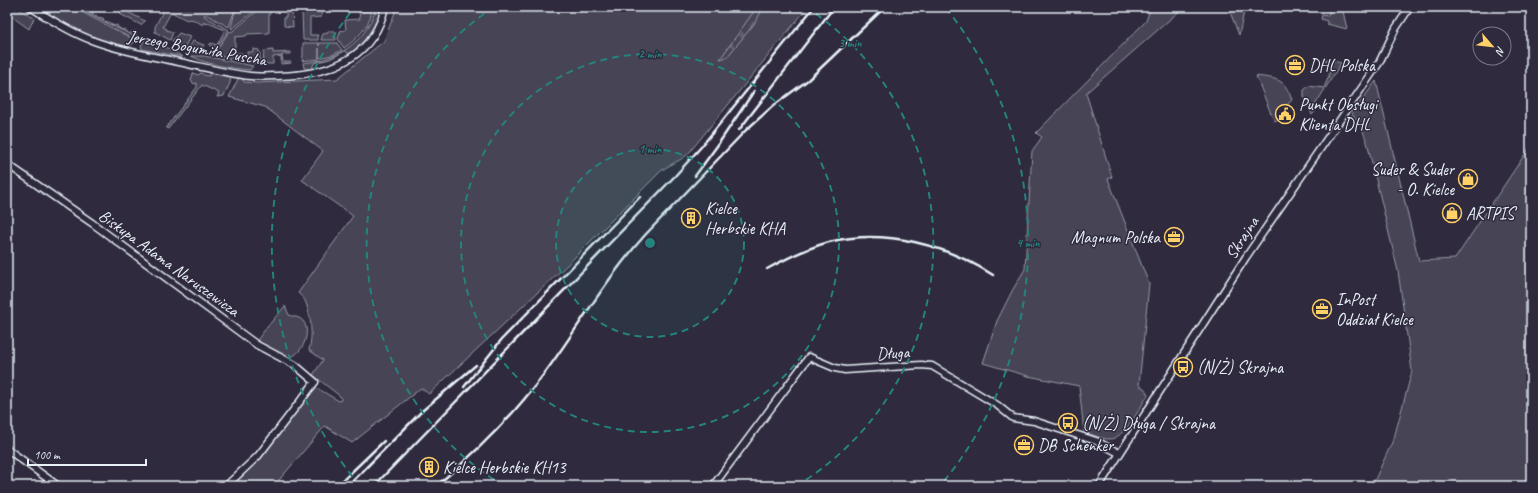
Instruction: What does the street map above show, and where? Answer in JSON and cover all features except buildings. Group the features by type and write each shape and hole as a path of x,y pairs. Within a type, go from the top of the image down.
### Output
{"street":[{"name":"Jerzego Bogumiła Puscha","path":"30,7 78,35 113,48 206,68 257,76 291,75 313,72 332,68 344,62 360,51 370,40 381,21 385,7"},
{"name":"Skrajna","path":"1099,486 1250,251 1379,63 1396,28 1410,7"},
{"name":"Biskupa Adama Naruszewicza","path":"7,164 85,218 257,345 295,365 315,382 258,456 226,486"},
{"name":"Długa","path":"714,486 810,357 834,368 845,370 921,365 932,366 946,373 980,396 997,405 1013,418 1038,423 1096,440 1119,453"},
{"path":"7,449 58,486"}],"green space":[{"path":"7,7 16,7 34,18 29,29 7,13"},
{"path":"38,7 72,7 135,40 135,42 130,46 113,44 80,31"},
{"path":"74,7 91,8 93,10 93,16 96,15 97,17 103,18 104,21 109,22 114,26 117,25 118,28 121,30 124,29 127,33"},
{"path":"165,7 232,7 234,12 229,27 205,14 204,16 229,30 216,48 209,45 211,43 217,45 225,30 208,23 207,24 204,22 203,25 192,19 187,20 171,12 163,27 167,29 166,30 173,32 170,40 155,32 155,27"},
{"path":"262,7 270,7 271,13 269,13 269,33 247,34 246,36 235,37 235,53 242,53 243,61 213,55 229,32 233,31"},
{"path":"397,7 808,7 688,154 662,170 567,265 429,394 421,388 352,443 325,426 274,486 232,486 259,460 315,387 339,401 341,400 341,397 313,375 323,360 309,350 311,326 309,314 303,298 298,293 353,216 302,180 323,151 265,107 229,97 238,79 242,77 244,82 257,83 337,79 384,41"},
{"path":"757,7 764,7 754,24 727,57 720,59"},
{"path":"1151,7 1184,7 1086,93 1112,177 1108,179 1149,284 1139,385 1145,389 1148,395 1126,429 1115,438 1106,439 1084,432 1079,386 1028,376 983,363 997,321 1025,269 1032,151 1042,137 1036,133 1146,21"},
{"path":"1228,7 1245,7 1239,35"},
{"path":"1330,7 1342,7 1347,29 1327,24 1327,21 1321,19 1322,15 1328,16"},
{"path":"122,9 145,21 141,25 120,14"},
{"path":"257,9 232,29 231,28 235,11"},
{"path":"292,10 293,27 284,26 284,17 286,17 286,11"},
{"path":"375,10 380,10 372,29 360,45 350,54 345,51 330,59 314,63 312,69 304,68 303,63 338,54 357,41 370,22"},
{"path":"322,11 321,17 310,18 310,35 318,35 318,40 303,40 302,12"},
{"path":"372,11 368,23 362,32 344,48 338,39 340,31 346,30 345,20 360,19 359,12"},
{"path":"135,31 137,38 128,34"},
{"path":"328,31 335,31 336,40 321,40 323,34 328,33"},
{"path":"179,33 190,37 184,48 172,41"},
{"path":"146,39 151,39 183,57 142,49 141,45"},
{"path":"193,41 204,45 199,53 192,53 187,50"},
{"path":"303,43 337,43 342,50 319,59 302,61"},
{"path":"253,49 259,50 260,64 247,62 247,52 253,52"},
{"path":"273,50 273,53 291,52 291,54 282,55 283,62 291,63 281,64 281,56 273,57 273,64 263,64 264,51"},
{"path":"191,56 205,56 253,66 250,70 227,67 205,62"},
{"path":"1327,59 1341,63 1312,110 1315,112 1312,115 1304,96 1304,90 1309,86 1324,88 1332,63 1323,60"},
{"path":"211,71 231,76 230,83 224,96 217,97 219,93 202,85 168,129 166,128 197,87 197,83 194,84 191,81 193,73 198,75 201,73 209,76"},
{"path":"1256,76 1275,79 1286,87 1292,100 1287,105 1277,110 1280,119 1274,121"},
{"path":"1376,81 1419,261 1455,259 1531,145 1531,485 1372,486 1394,438 1412,371 1398,271 1367,142 1361,126 1352,114"},
{"path":"285,306 289,315 299,318 306,325 306,337 301,349 292,356 287,357 276,353 257,341"}],"railway":[{"path":"374,486 675,176 701,147 814,7"},
{"path":"739,130 834,7"},
{"path":"436,486 480,447 520,405 557,357 618,268 646,234 746,130 773,106 808,80 885,7"},
{"path":"695,176 754,91"},
{"path":"464,387 502,339 640,197"},
{"path":"767,269 821,244 850,238 872,237 893,238 935,248 975,264 993,275"},
{"path":"348,486 422,411 476,365"},
{"path":"337,486 384,441"}],"place":[{"name":"DHL Polska","path":"1295,65"},
{"name":"Punkt Obsługi Klienta DHL","path":"1285,114"},
{"name":"Suder & Suder - O. Kielce","path":"1468,179"},
{"name":"ARTPIS","path":"1452,213"},
{"name":"Kielce Herbskie KHA","path":"691,218"},
{"name":"Magnum Polska","path":"1174,237"},
{"name":"InPost Oddział Kielce","path":"1322,309"},
{"name":"(N/Ż) Skrajna","path":"1183,367"},
{"name":"(N/Ż) Długa / Skrajna","path":"1068,423"},
{"name":"DB Schenker","path":"1024,445"},
{"name":"Kielce Herbskie KH13","path":"429,467"}]}
